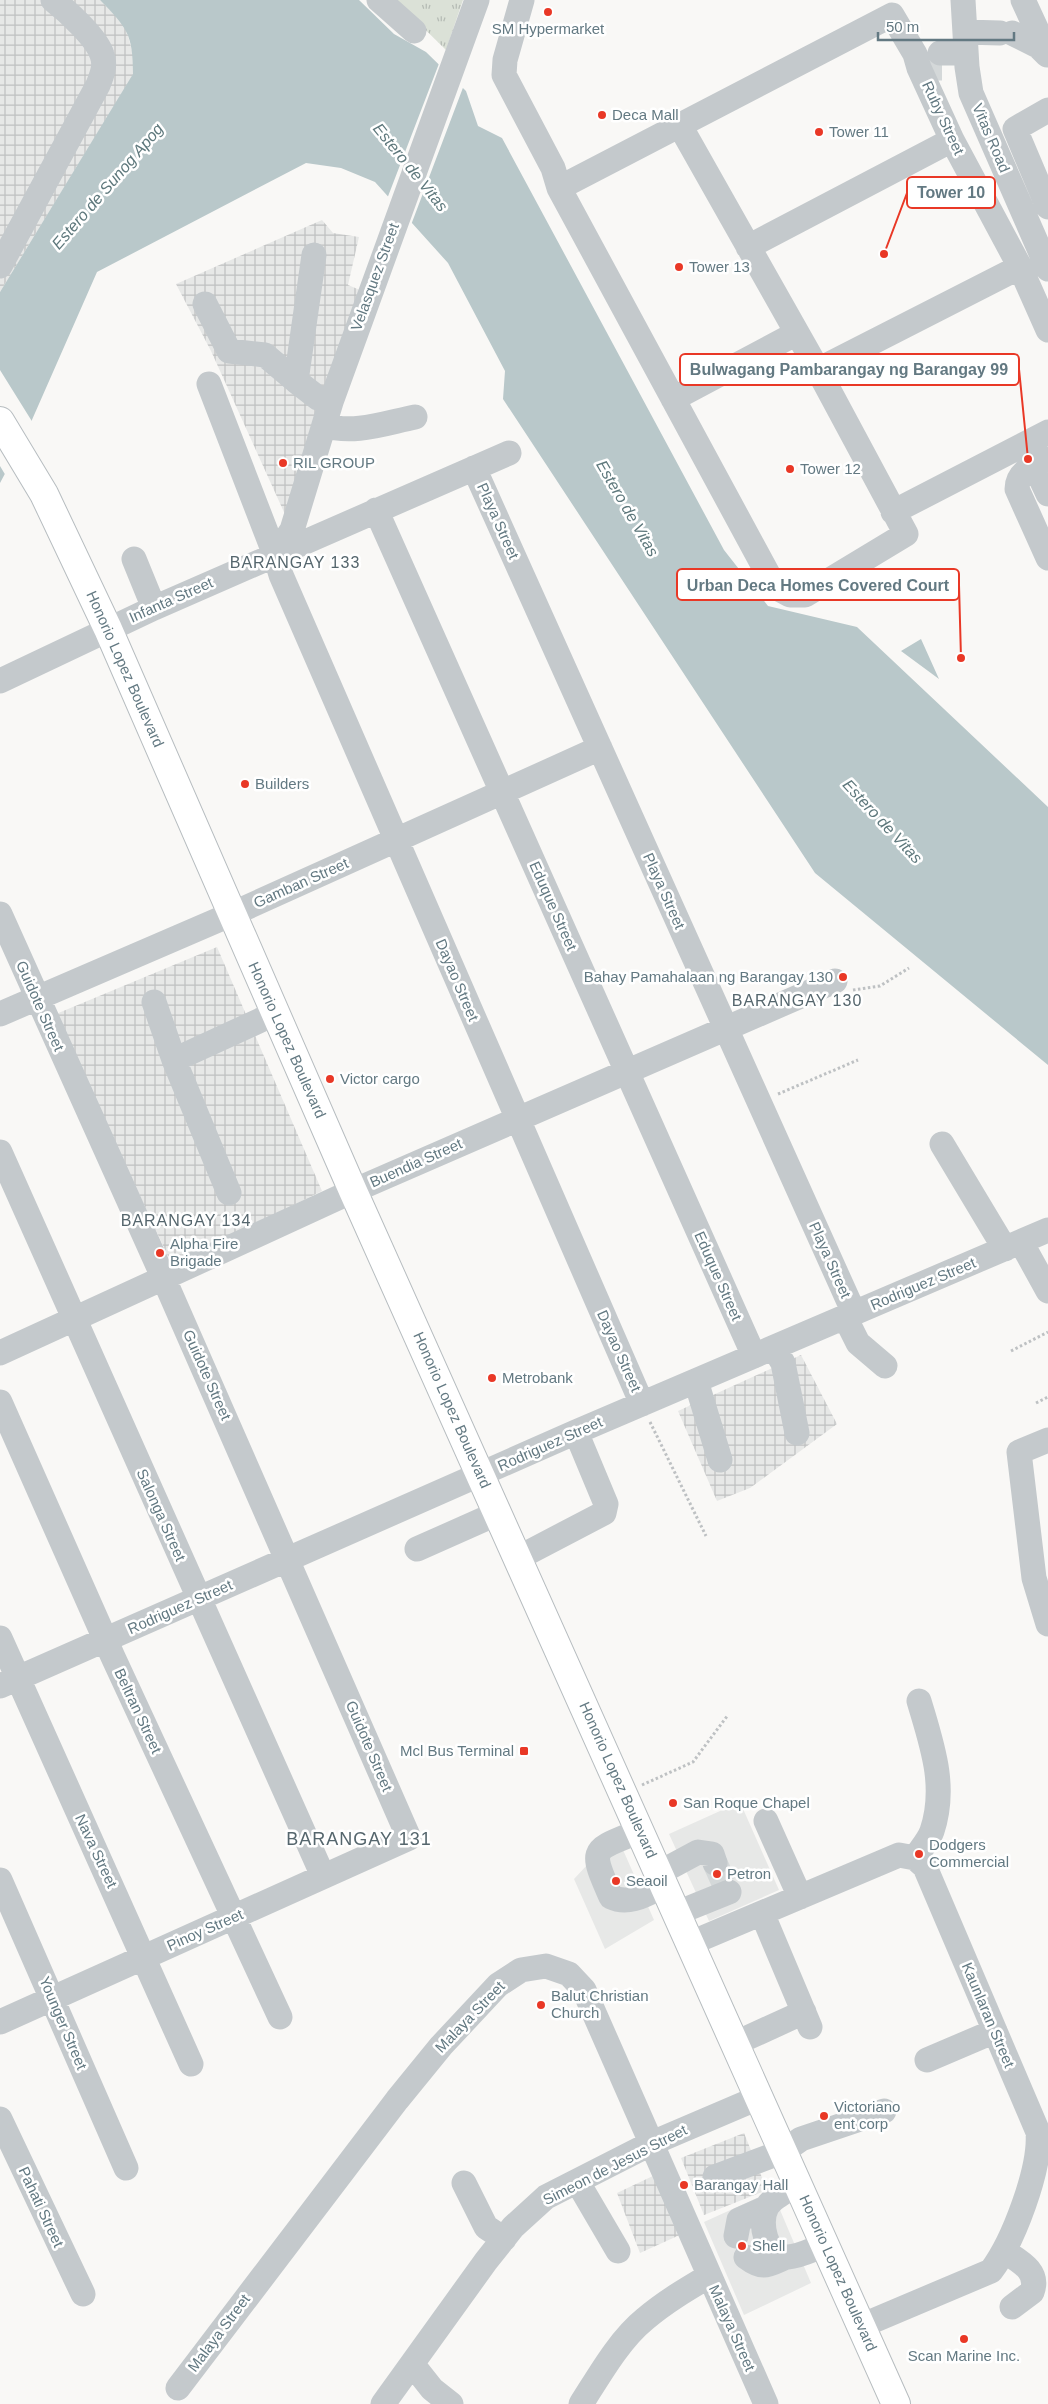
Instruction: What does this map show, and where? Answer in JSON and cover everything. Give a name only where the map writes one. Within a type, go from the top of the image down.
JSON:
[{"type":"main road","name":"Honorio Lopez Boulevard","points":[[0,421],[44,494],[108,629],[353,1191],[896,2404]]},
{"type":"street","points":[[0,266],[98,85],[104,70],[103,56],[96,43],[53,0]]},
{"type":"street","points":[[379,0],[414,31]]},
{"type":"street","name":"Velasquez Street","points":[[275,555],[292,530],[327,414],[392,230],[477,0]]},
{"type":"street","name":"Vitas Road","points":[[963,0],[971,93],[1048,269]]},
{"type":"street","points":[[1023,0],[1048,55]]},
{"type":"street","points":[[518,1],[505,60],[504,74],[553,168],[559,188],[775,587],[790,595],[805,595],[906,534],[797,332],[679,124],[559,188]]},
{"type":"street","name":"Ruby Street","points":[[679,124],[892,15],[929,61],[952,140],[1020,267],[1048,330]]},
{"type":"street","points":[[929,61],[966,49],[1010,39],[1038,46],[1048,55]]},
{"type":"street","points":[[1048,110],[1015,129],[1048,206]]},
{"type":"street","points":[[748,247],[952,140]]},
{"type":"street","points":[[296,381],[314,255]]},
{"type":"street","points":[[818,370],[1020,267]]},
{"type":"street","points":[[205,304],[229,351],[265,355],[318,398],[337,430],[352,430],[415,417]]},
{"type":"street","points":[[673,399],[797,332]]},
{"type":"street","name":"Dayao Street","points":[[209,384],[281,575],[642,1404]]},
{"type":"street","points":[[893,512],[1048,432]]},
{"type":"street","name":"Infanta Street","points":[[0,681],[154,608],[509,453]]},
{"type":"street","points":[[1048,494],[1041,463],[1022,474],[1017,481],[1017,489],[1048,558]]},
{"type":"street","name":"Playa Street","points":[[474,468],[726,1028],[850,1315],[858,1343],[885,1366]]},
{"type":"street","name":"Eduque Street","points":[[376,510],[626,1071],[764,1352],[783,1363],[797,1432]]},
{"type":"street","points":[[134,559],[154,608]]},
{"type":"street","name":"Gamban Street","points":[[0,1014],[232,914],[600,748]]},
{"type":"street","name":"Guidote Street","points":[[0,914],[288,1559],[409,1838]]},
{"type":"street","name":"Buendia Street","points":[[0,1353],[517,1118],[835,982]]},
{"type":"street","points":[[154,1002],[174,1060],[229,1193]]},
{"type":"street","points":[[174,1060],[276,1013]]},
{"type":"street","points":[[942,1144],[1048,1291]]},
{"type":"street","name":"Salonga Street","points":[[0,1152],[198,1599],[324,1876]]},
{"type":"street","name":"Rodriguez Street","points":[[9,1682],[576,1432],[1048,1230]]},
{"type":"street","points":[[696,1381],[720,1460]]},
{"type":"street","name":"Beltran Street","points":[[0,1402],[106,1640],[280,2017]]},
{"type":"street","points":[[518,1558],[604,1513],[606,1504],[576,1432]]},
{"type":"street","points":[[1048,1440],[1019,1452],[1034,1578],[1048,1624]]},
{"type":"street","points":[[417,1549],[498,1513]]},
{"type":"street","name":"Nava Street","points":[[0,1638],[9,1682],[144,1957],[191,2064]]},
{"type":"street","points":[[691,1943],[899,1855],[915,1858],[932,1833],[938,1790],[938,1765],[920,1701]]},
{"type":"street","points":[[766,1821],[800,1897]]},
{"type":"street","points":[[640,1831],[603,1846],[598,1854],[596,1863],[612,1898],[628,1901],[698,1852],[712,1854],[723,1879],[753,1917],[807,2020],[736,2043]]},
{"type":"street","name":"Pinoy Street","points":[[0,2022],[409,1838]]},
{"type":"street","name":"Kaunlaran Street","points":[[861,2326],[991,2271],[1004,2251],[1030,2184],[1040,2149],[1038,2132],[925,1867],[915,1858]]},
{"type":"street","points":[[677,1913],[723,1879]]},
{"type":"street","name":"Younger Street","points":[[0,1880],[126,2168]]},
{"type":"street","name":"Malaya Street","points":[[178,2388],[428,2061],[498,1985],[521,1970],[546,1966],[569,1974],[584,1990],[650,2144],[766,2404]]},
{"type":"street","points":[[926,2060],[995,2031]]},
{"type":"street","name":"Simeon de Jesus Street","points":[[383,2404],[413,2366],[504,2239],[546,2197],[650,2144],[760,2098]]},
{"type":"street","points":[[715,2177],[784,2151],[801,2139],[884,2111]]},
{"type":"street","name":"Pahati Street","points":[[0,2119],[83,2294]]},
{"type":"street","points":[[577,2181],[618,2251]]},
{"type":"street","points":[[464,2183],[486,2227],[504,2239]]},
{"type":"street","points":[[798,2184],[771,2202],[766,2208],[739,2220],[741,2246],[756,2265],[762,2266],[825,2245]]},
{"type":"street","points":[[766,2208],[762,2227],[774,2252],[786,2257]]},
{"type":"street","points":[[1004,2251],[1030,2269],[1034,2278],[1032,2292],[1012,2307]]},
{"type":"street","points":[[581,2404],[606,2364],[644,2320],[676,2295],[709,2276]]},
{"type":"street","points":[[413,2366],[432,2389],[451,2404]]},
{"type":"path","points":[[835,982],[843,991],[880,986],[909,968]]},
{"type":"path","points":[[774,1096],[858,1060]]},
{"type":"path","points":[[1011,1351],[1048,1332]]},
{"type":"path","points":[[1036,1403],[1048,1397]]},
{"type":"path","points":[[642,1404],[706,1536]]},
{"type":"path","points":[[641,1785],[693,1762],[728,1715]]},
{"type":"shaded area","points":[[0,0],[100,0],[125,25],[133,54],[133,75],[0,292]]},
{"type":"shaded area","points":[[322,220],[333,233],[359,237],[348,285],[360,290],[288,521],[211,351],[176,284]]},
{"type":"shaded area","points":[[217,947],[322,1191],[172,1265],[56,1014]]},
{"type":"shaded area","points":[[801,1355],[837,1424],[750,1488],[717,1501],[678,1411]]},
{"type":"shaded area","points":[[740,1802],[779,1890],[709,1921],[669,1834]]},
{"type":"shaded area","points":[[616,1834],[654,1920],[605,1949],[574,1879]]},
{"type":"shaded area","points":[[744,2133],[767,2190],[704,2215],[681,2158]]},
{"type":"shaded area","points":[[655,2175],[682,2234],[640,2253],[617,2193]]},
{"type":"shaded area","points":[[772,2191],[811,2283],[744,2315],[704,2222]]},
{"type":"green space","points":[[395,0],[463,0],[446,50]]},
{"type":"water","points":[[100,0],[359,0],[394,34],[426,52],[466,91],[478,126],[502,138],[724,550],[768,606],[857,627],[1048,807],[1048,1065],[815,873],[503,399],[505,371],[448,263],[375,182],[341,168],[306,163],[97,272],[24,438],[0,483],[0,292],[133,74],[132,50],[127,32]]},
{"type":"water","points":[[921,639],[939,679],[901,651]]},
{"type":"pier","points":[[440,61],[464,85],[411,225],[387,199]]},
{"type":"pier","points":[[0,370],[33,423],[6,476],[0,466]]},
{"type":"tunnel","points":[[930,68],[942,68]]},
{"type":"tunnel","points":[[715,1863],[724,1883]]},
{"type":"place","name":"SM Hypermarket","points":[[548,12]]},
{"type":"place","name":"Deca Mall","points":[[602,115]]},
{"type":"place","name":"Tower 11","points":[[819,132]]},
{"type":"place","name":"Tower 10","points":[[884,254]]},
{"type":"place","name":"Tower 13","points":[[679,267]]},
{"type":"place","name":"Bulwagang Pambarangay ng Barangay 99","points":[[1028,459]]},
{"type":"place","name":"RIL GROUP","points":[[283,463]]},
{"type":"place","name":"Tower 12","points":[[790,469]]},
{"type":"place","name":"Urban Deca Homes Covered Court","points":[[961,658]]},
{"type":"place","name":"Builders","points":[[245,784]]},
{"type":"place","name":"Bahay Pamahalaan ng Barangay 130","points":[[843,977]]},
{"type":"place","name":"Victor cargo","points":[[330,1079]]},
{"type":"place","name":"Alpha Fire Brigade","points":[[160,1253]]},
{"type":"place","name":"Metrobank","points":[[492,1378]]},
{"type":"place","name":"Mcl Bus Terminal","points":[[524,1751]]},
{"type":"place","name":"San Roque Chapel","points":[[673,1803]]},
{"type":"place","name":"Dodgers Commercial","points":[[919,1854]]},
{"type":"place","name":"Petron","points":[[717,1874]]},
{"type":"place","name":"Seaoil","points":[[616,1881]]},
{"type":"place","name":"Balut Christian Church","points":[[541,2005]]},
{"type":"place","name":"Victoriano ent corp","points":[[824,2116]]},
{"type":"place","name":"Barangay Hall","points":[[684,2185]]},
{"type":"place","name":"Shell","points":[[742,2246]]},
{"type":"place","name":"Scan Marine Inc.","points":[[964,2339]]},
{"type":"district","name":"BARANGAY 133","points":[[295,562]]},
{"type":"district","name":"BARANGAY 130","points":[[797,1000]]},
{"type":"district","name":"BARANGAY 134","points":[[186,1220]]},
{"type":"district","name":"BARANGAY 131","points":[[359,1839]]},
{"type":"water label","name":"Estero de Vitas","points":[[411,167]]},
{"type":"water label","name":"Estero de Sunog Apog","points":[[107,186]]},
{"type":"water label","name":"Estero de Vitas","points":[[628,508]]},
{"type":"water label","name":"Estero de Vitas","points":[[883,821]]}]
